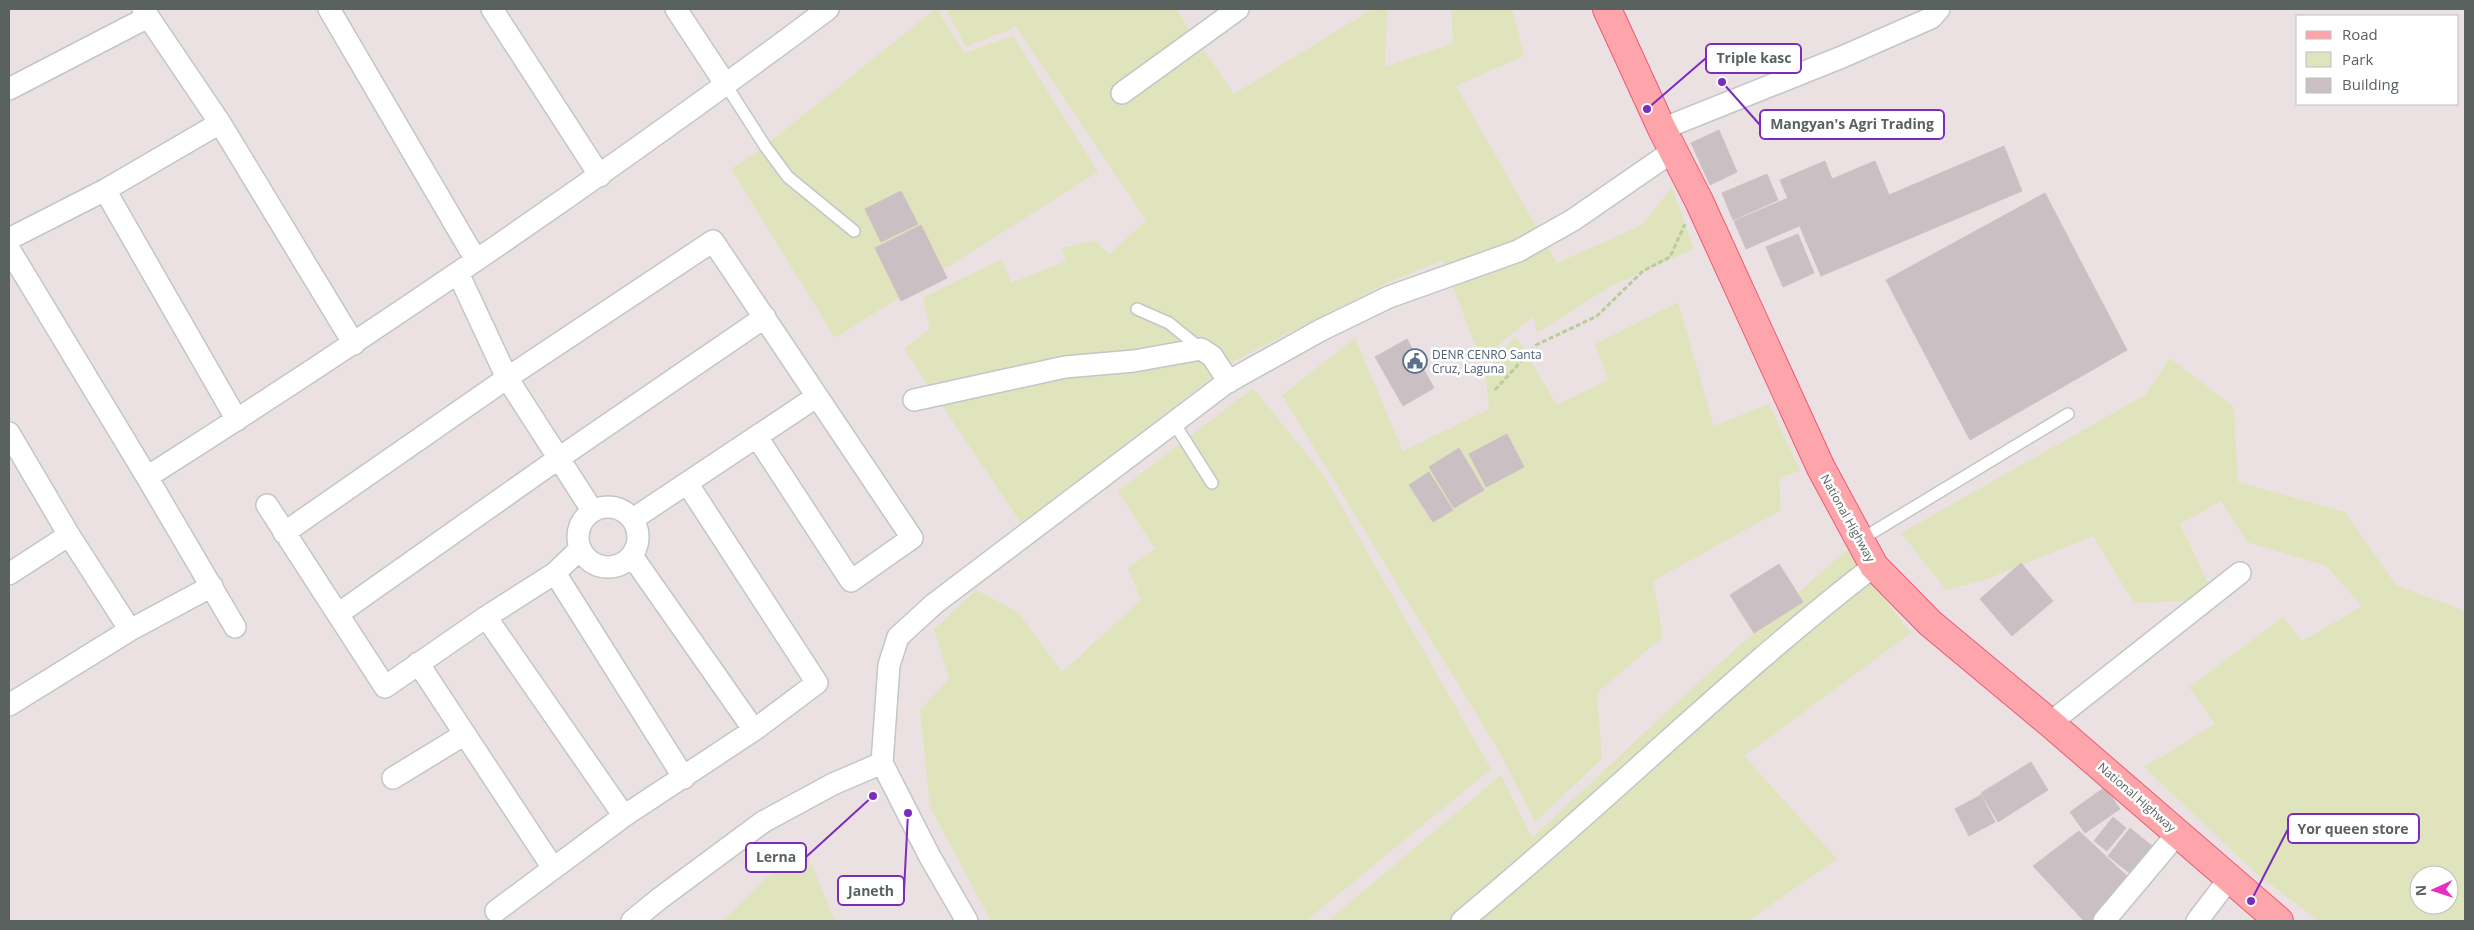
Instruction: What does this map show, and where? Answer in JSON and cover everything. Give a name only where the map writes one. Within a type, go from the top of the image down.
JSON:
[{"type":"main road","name":"National Highway","points":[[1607,9],[1667,140],[1699,200],[1821,468],[1874,566],[1930,623],[2050,723],[2279,921]]},
{"type":"street","points":[[329,9],[476,260]]},
{"type":"street","points":[[492,9],[600,176]]},
{"type":"street","points":[[676,9],[726,85]]},
{"type":"street","points":[[148,477],[354,344],[600,176],[828,9]]},
{"type":"street","points":[[1122,93],[1238,9]]},
{"type":"street","points":[[967,921],[930,857],[882,763],[889,665],[898,637],[934,604],[1229,382],[1322,330],[1389,297],[1518,251],[1573,220],[1667,140],[1850,53],[1931,18],[1939,9]]},
{"type":"street","points":[[9,89],[145,13],[220,123],[354,344]]},
{"type":"street","points":[[9,239],[105,190],[220,123]]},
{"type":"street","points":[[105,190],[237,420]]},
{"type":"street","points":[[284,533],[507,378],[713,241],[912,538],[850,581],[757,437]]},
{"type":"street","points":[[9,249],[148,477],[235,627]]},
{"type":"street","points":[[458,273],[507,378],[592,510]]},
{"type":"street","points":[[338,614],[559,458],[765,317]]},
{"type":"street","points":[[914,400],[1065,367],[1134,361],[1201,349],[1212,356],[1229,382]]},
{"type":"street","points":[[633,519],[736,448],[757,437],[816,397]]},
{"type":"street","points":[[10,439],[130,630]]},
{"type":"street","points":[[496,911],[624,816],[754,730],[817,683],[687,483]]},
{"type":"street","points":[[267,505],[385,687],[486,616],[555,573],[580,549]]},
{"type":"street","points":[[605,506],[614,507],[622,510],[633,519],[638,539],[632,556],[618,565],[602,567],[587,559],[580,549],[577,536],[583,519],[592,510],[605,506]]},
{"type":"street","points":[[9,574],[69,535]]},
{"type":"street","points":[[632,556],[754,730]]},
{"type":"street","points":[[1462,921],[1518,876],[1803,621],[1874,566]]},
{"type":"street","points":[[555,573],[684,778]]},
{"type":"street","points":[[2050,723],[2240,573]]},
{"type":"street","points":[[9,705],[130,630],[212,586]]},
{"type":"street","points":[[486,616],[624,816]]},
{"type":"street","points":[[418,663],[553,868]]},
{"type":"street","points":[[393,778],[465,734]]},
{"type":"street","points":[[632,921],[763,822],[834,784],[882,763]]},
{"type":"street","points":[[2104,921],[2178,833]]},
{"type":"street","points":[[2197,921],[2229,879]]},
{"type":"lane","points":[[726,85],[765,146],[788,176],[854,231]]},
{"type":"lane","points":[[1137,309],[1169,323],[1201,349]]},
{"type":"lane","points":[[1860,540],[2068,414]]},
{"type":"lane","points":[[1174,422],[1212,483]]},
{"type":"path","points":[[1495,390],[1536,345],[1597,316],[1642,271],[1670,257],[1681,230],[1699,200]]},
{"type":"green space","points":[[937,9],[964,53],[1013,36],[1098,172],[835,338],[731,169],[765,146]]},
{"type":"green space","points":[[946,9],[1176,9],[1234,94],[1372,9],[1387,9],[1385,67],[1453,43],[1451,9],[1512,9],[1524,56],[1456,86],[1557,263],[1642,225],[1672,187],[1694,249],[1611,286],[1537,333],[1534,316],[1481,359],[1442,260],[1389,282],[1234,361],[1021,523],[904,349],[930,328],[923,298],[1002,259],[1011,283],[1066,261],[1062,248],[1095,240],[1109,255],[1146,220],[1016,27],[966,47]]},
{"type":"green space","points":[[1678,302],[1714,426],[1769,404],[1800,471],[1779,478],[1781,510],[1653,581],[1663,637],[1597,693],[1602,759],[1535,822],[1500,753],[1282,395],[1355,338],[1403,451],[1489,409],[1485,371],[1516,336],[1557,405],[1608,380],[1595,344]]},
{"type":"green space","points":[[2170,358],[2234,407],[2238,482],[2345,512],[2396,585],[2465,611],[2465,921],[2319,921],[2257,874],[2144,767],[2215,724],[2189,687],[2283,617],[2302,641],[2362,606],[2326,566],[2247,542],[2221,501],[2180,524],[2208,583],[2188,601],[2134,603],[2093,536],[1985,580],[1946,590],[1901,533],[2145,395]]},
{"type":"green space","points":[[1253,388],[1323,474],[1491,769],[1306,921],[991,921],[930,807],[920,710],[949,679],[934,629],[976,590],[1018,612],[1062,672],[1141,600],[1128,568],[1155,549],[1118,491]]},
{"type":"green space","points":[[1846,550],[1911,633],[1744,756],[1837,859],[1748,921],[1328,921],[1501,775],[1532,838],[1693,687]]},
{"type":"green space","points":[[808,856],[835,921],[723,921],[766,877]]},
{"type":"building","points":[[1719,130],[1737,172],[1710,185],[1691,143]]},
{"type":"building","points":[[2004,146],[2022,191],[1821,276],[1780,180],[1825,161],[1832,179],[1875,161],[1889,195]]},
{"type":"building","points":[[1767,174],[1778,200],[1733,220],[1722,193]]},
{"type":"building","points":[[901,191],[918,224],[881,242],[865,209]]},
{"type":"building","points":[[2045,193],[2127,350],[1970,440],[1886,280]]},
{"type":"building","points":[[1788,198],[1799,226],[1746,249],[1734,221]]},
{"type":"building","points":[[921,225],[947,278],[901,301],[875,248]]},
{"type":"building","points":[[1798,234],[1814,273],[1783,287],[1766,247]]},
{"type":"building","points":[[1407,339],[1434,388],[1403,406],[1375,357]]},
{"type":"building","points":[[1507,434],[1524,467],[1486,487],[1469,454]]},
{"type":"building","points":[[1459,448],[1484,490],[1454,508],[1429,467]]},
{"type":"building","points":[[1429,472],[1453,510],[1433,522],[1409,485]]},
{"type":"building","points":[[2021,563],[2053,601],[2012,636],[1980,599]]},
{"type":"building","points":[[1779,564],[1803,602],[1754,633],[1730,595]]},
{"type":"building","points":[[2031,762],[2048,790],[1998,822],[1981,793]]},
{"type":"building","points":[[2105,787],[2120,809],[2085,833],[2070,812]]},
{"type":"building","points":[[1981,795],[1995,822],[1969,836],[1955,809]]},
{"type":"building","points":[[2113,817],[2126,828],[2107,851],[2094,841]]},
{"type":"building","points":[[2130,828],[2157,850],[2136,878],[2108,856]]},
{"type":"building","points":[[2079,831],[2131,880],[2092,921],[2084,921],[2033,866]]},
{"type":"place","name":"Mangyan's Agri Trading","points":[[1722,82]]},
{"type":"place","name":"Triple kasc","points":[[1647,109]]},
{"type":"place","name":"DENR CENRO Santa Cruz, Laguna","points":[[1415,361]]},
{"type":"place","name":"Lerna","points":[[873,796]]},
{"type":"place","name":"Janeth","points":[[908,813]]},
{"type":"place","name":"Yor queen store","points":[[2251,901]]}]
